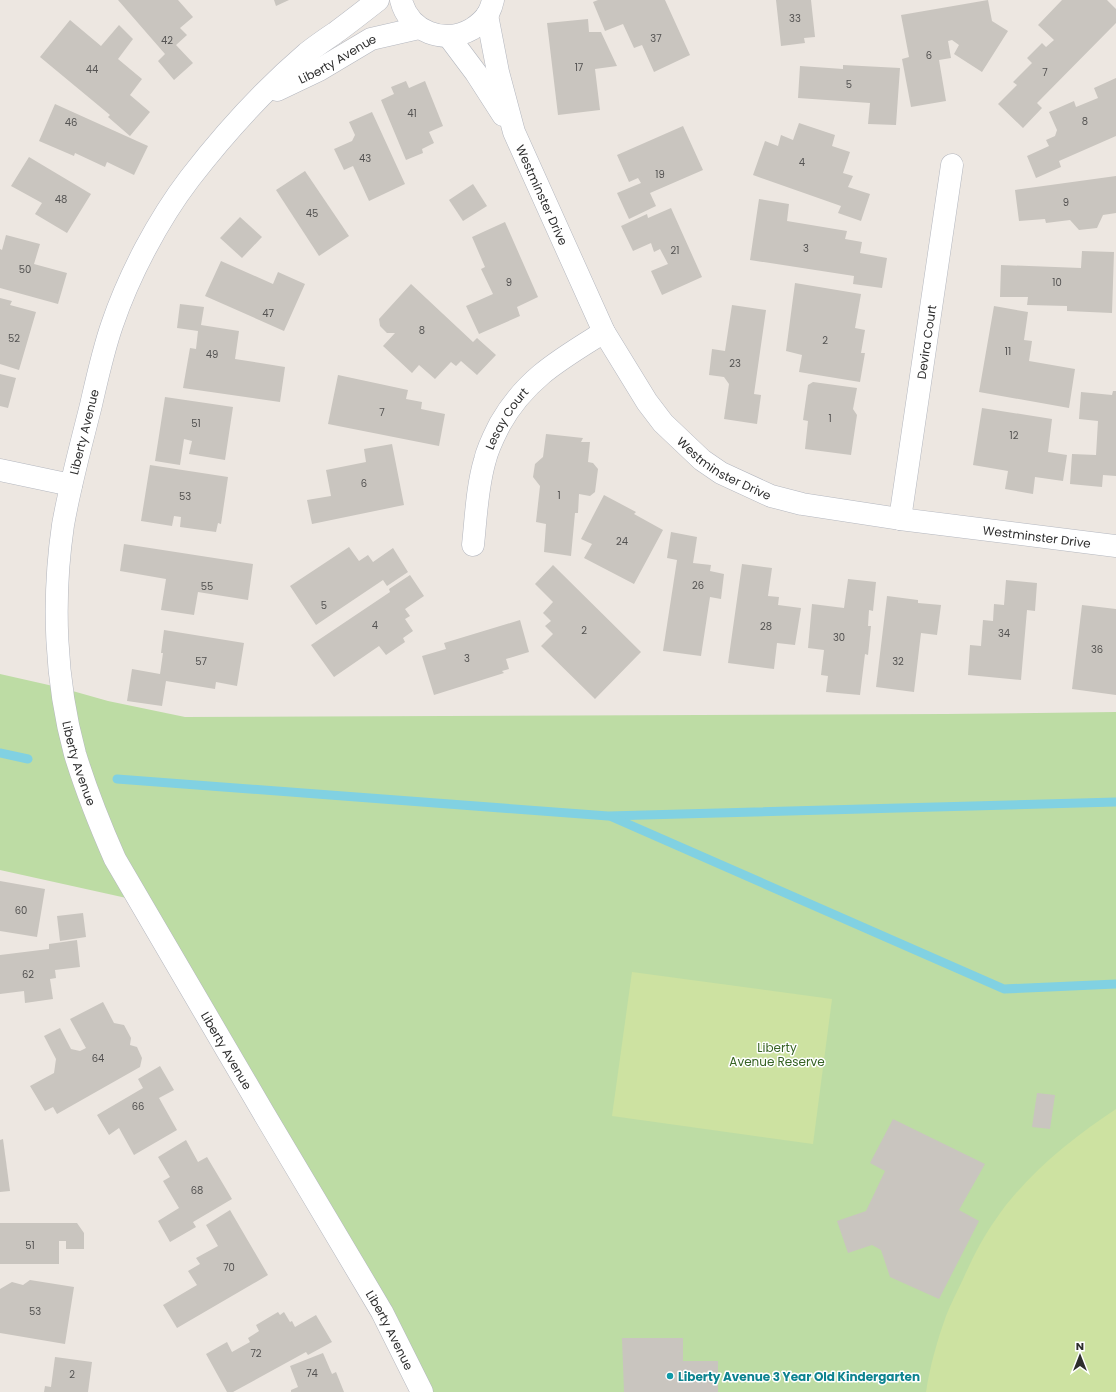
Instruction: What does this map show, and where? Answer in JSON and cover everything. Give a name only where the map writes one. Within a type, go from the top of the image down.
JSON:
[{"type":"street","name":"Liberty Avenue","points":[[378,0],[356,18],[308,52],[258,99],[189,179],[162,220],[135,269],[112,325],[71,485],[59,563],[58,640],[62,688],[75,754],[98,821],[115,859],[382,1312],[422,1392]]},
{"type":"street","points":[[401,0],[409,17],[419,28],[438,35],[449,36],[465,33],[478,25],[490,7]]},
{"type":"street","name":"Westminster Drive","points":[[490,7],[498,72],[514,132]]},
{"type":"street","name":"Liberty Avenue","points":[[258,99],[319,70],[371,39],[419,28]]},
{"type":"street","name":"Westminster Drive","points":[[449,36],[476,73],[514,132],[604,332],[647,402],[663,423],[702,460],[721,473],[771,496],[802,504],[900,519],[1116,546]]},
{"type":"street","name":"Devira Court","points":[[900,519],[952,165]]},
{"type":"street","name":"Lesay Court","points":[[473,545],[484,462],[490,443],[510,407],[524,390],[541,374],[558,361],[604,332]]},
{"type":"street","points":[[0,470],[71,485]]},
{"type":"green space","name":"Liberty Avenue Reserve","points":[[0,674],[62,688],[108,701],[185,717],[1116,712],[1116,1392],[422,1392],[140,901],[0,870]]},
{"type":"green space","points":[[632,972],[832,999],[813,1144],[612,1116]]},
{"type":"green space","points":[[1116,1109],[1116,1392],[926,1392],[934,1354],[946,1316],[975,1255],[991,1226],[1008,1203],[1035,1173],[1066,1145]]},
{"type":"building","points":[[118,0],[178,0],[193,17],[180,28],[187,35],[176,45],[193,63],[174,80],[158,61],[165,54]]},
{"type":"building","points":[[274,0],[289,0],[276,6]]},
{"type":"building","points":[[598,0],[665,0],[690,55],[654,72],[642,45],[634,48],[623,24],[605,31],[593,2]]},
{"type":"building","points":[[776,0],[811,0],[815,37],[804,38],[805,43],[781,46]]},
{"type":"building","points":[[988,0],[992,21],[1008,31],[982,72],[954,54],[959,45],[952,40],[948,41],[951,58],[939,60],[946,101],[911,107],[902,59],[909,57],[901,15]]},
{"type":"building","points":[[1062,0],[1107,0],[1116,9],[1116,23],[1037,103],[1042,108],[1023,128],[998,104],[1017,85],[1013,82],[1032,63],[1027,58],[1042,43],[1046,47],[1054,40],[1038,25]]},
{"type":"building","points":[[588,19],[589,32],[601,32],[617,66],[595,69],[600,110],[558,115],[547,23]]},
{"type":"building","points":[[70,20],[101,46],[119,25],[133,39],[118,59],[142,79],[130,95],[150,112],[130,136],[108,117],[110,115],[40,57]]},
{"type":"building","points":[[843,65],[900,68],[896,125],[868,124],[870,103],[798,98],[800,66],[843,69]]},
{"type":"building","points":[[1116,78],[1116,136],[1059,161],[1061,167],[1036,178],[1027,156],[1049,146],[1046,140],[1055,136],[1057,130],[1049,112],[1074,101],[1076,107],[1098,98],[1094,88]]},
{"type":"building","points":[[406,81],[409,88],[425,81],[443,126],[429,132],[434,143],[422,149],[423,153],[406,160],[381,100],[394,94],[391,87]]},
{"type":"building","points":[[55,104],[148,146],[134,175],[107,162],[105,167],[75,153],[74,156],[39,141]]},
{"type":"building","points":[[372,112],[405,184],[369,201],[353,166],[344,170],[334,149],[352,141],[355,135],[349,122]]},
{"type":"building","points":[[799,123],[835,135],[832,146],[850,152],[843,173],[853,176],[848,187],[870,194],[861,221],[838,213],[841,206],[753,175],[765,141],[778,146],[781,135],[793,140]]},
{"type":"building","points":[[683,126],[703,170],[650,193],[656,206],[629,219],[617,193],[641,183],[638,178],[629,182],[617,155]]},
{"type":"building","points":[[29,157],[91,194],[67,233],[35,214],[42,203],[11,186]]},
{"type":"building","points":[[305,171],[349,236],[319,256],[276,190]]},
{"type":"building","points":[[1116,176],[1116,213],[1103,215],[1097,228],[1079,230],[1070,220],[1046,223],[1045,219],[1019,221],[1015,190]]},
{"type":"building","points":[[473,184],[487,206],[463,221],[449,200]]},
{"type":"building","points":[[759,199],[789,204],[787,221],[847,231],[845,239],[862,242],[860,253],[887,258],[882,288],[853,284],[854,276],[750,260]]},
{"type":"building","points":[[671,208],[702,277],[662,295],[651,271],[668,264],[660,249],[654,252],[651,243],[633,251],[621,226],[647,214],[648,218]]},
{"type":"building","points":[[240,217],[262,237],[242,258],[220,238]]},
{"type":"building","points":[[505,222],[538,297],[517,307],[520,316],[479,334],[466,306],[493,294],[481,269],[485,267],[472,237]]},
{"type":"building","points":[[6,235],[40,244],[34,264],[67,273],[58,304],[0,288],[0,249],[2,250]]},
{"type":"building","points":[[1082,251],[1114,252],[1112,313],[1067,311],[1067,306],[1027,305],[1028,297],[1000,297],[1001,265],[1081,268]]},
{"type":"building","points":[[221,261],[273,284],[278,272],[305,284],[284,331],[205,296]]},
{"type":"building","points":[[795,283],[861,294],[855,328],[865,330],[861,353],[865,353],[860,382],[799,372],[802,355],[786,351]]},
{"type":"building","points":[[411,284],[473,342],[477,338],[496,355],[477,375],[461,361],[456,366],[451,362],[435,379],[419,365],[412,373],[383,346],[395,333],[387,333],[380,326],[379,319]]},
{"type":"building","points":[[0,298],[12,301],[10,305],[36,312],[19,370],[0,364]]},
{"type":"building","points":[[180,304],[204,307],[201,325],[239,331],[235,359],[285,367],[280,402],[183,388],[190,348],[196,349],[198,331],[177,328]]},
{"type":"building","points":[[732,305],[766,310],[754,394],[761,395],[757,424],[724,419],[729,384],[724,377],[709,375],[712,349],[725,351]]},
{"type":"building","points":[[994,306],[1028,312],[1024,340],[1032,341],[1029,361],[1075,369],[1069,408],[979,392]]},
{"type":"building","points":[[0,374],[16,378],[8,408],[0,406]]},
{"type":"building","points":[[338,375],[408,390],[406,399],[422,402],[421,409],[445,414],[439,446],[328,424]]},
{"type":"building","points":[[813,382],[857,388],[853,409],[857,415],[851,455],[805,449],[808,421],[803,420],[808,385]]},
{"type":"building","points":[[1113,391],[1116,391],[1116,476],[1103,475],[1102,487],[1070,484],[1072,454],[1096,455],[1098,421],[1079,419],[1081,392],[1112,395]]},
{"type":"building","points":[[165,397],[233,407],[225,460],[189,454],[192,441],[184,439],[180,465],[155,461]]},
{"type":"building","points":[[982,408],[1052,419],[1048,452],[1067,455],[1063,481],[1035,477],[1033,494],[1005,489],[1008,471],[973,465]]},
{"type":"building","points":[[546,434],[583,438],[581,442],[590,442],[588,462],[593,463],[598,469],[595,492],[590,496],[579,494],[578,513],[575,513],[571,556],[544,552],[546,524],[536,522],[540,486],[533,477],[535,464],[543,457]]},
{"type":"building","points":[[392,444],[404,505],[312,524],[307,500],[331,496],[326,470],[366,462],[364,449]]},
{"type":"building","points":[[150,465],[228,477],[221,524],[218,523],[216,532],[180,527],[181,517],[174,516],[172,526],[141,521]]},
{"type":"building","points":[[604,495],[636,512],[634,514],[663,530],[634,584],[584,558],[592,544],[581,539]]},
{"type":"building","points":[[671,532],[697,537],[693,563],[711,565],[710,571],[724,574],[721,599],[710,597],[701,656],[663,651],[677,560],[667,558]]},
{"type":"building","points":[[124,544],[253,564],[248,600],[198,592],[194,615],[161,610],[166,579],[120,571]]},
{"type":"building","points":[[349,547],[359,561],[368,555],[373,562],[393,548],[408,572],[387,586],[383,580],[316,625],[290,586]]},
{"type":"building","points":[[742,564],[772,568],[768,596],[779,597],[778,605],[801,608],[795,645],[777,643],[774,669],[728,663]]},
{"type":"building","points":[[553,565],[641,652],[595,699],[541,646],[553,634],[545,626],[551,621],[543,613],[553,602],[535,584]]},
{"type":"building","points":[[410,575],[424,596],[405,609],[410,616],[405,619],[413,631],[403,638],[405,642],[386,655],[379,646],[334,677],[311,645],[390,592],[389,589]]},
{"type":"building","points":[[848,579],[876,582],[873,611],[869,610],[868,626],[871,626],[868,655],[865,654],[860,695],[826,692],[828,676],[821,675],[824,650],[808,648],[812,604],[844,608]]},
{"type":"building","points":[[1006,580],[1037,583],[1035,611],[1027,610],[1021,680],[968,675],[970,645],[981,646],[983,620],[993,621],[994,604],[1004,605]]},
{"type":"building","points":[[887,596],[918,600],[918,603],[941,605],[937,635],[921,633],[914,692],[876,687]]},
{"type":"building","points":[[1082,605],[1116,609],[1116,695],[1072,689]]},
{"type":"building","points":[[520,620],[529,652],[506,659],[509,669],[502,671],[504,673],[434,695],[422,656],[446,649],[444,643]]},
{"type":"building","points":[[164,630],[244,643],[237,686],[216,682],[215,689],[166,681],[162,706],[127,701],[132,669],[160,674]]},
{"type":"building","points":[[0,881],[45,889],[37,937],[0,931]]},
{"type":"building","points":[[83,913],[86,937],[60,941],[57,916]]},
{"type":"building","points":[[77,940],[80,967],[55,970],[56,978],[50,979],[53,999],[25,1003],[24,991],[0,994],[0,955],[49,949],[49,944]]},
{"type":"building","points":[[103,1002],[114,1023],[124,1025],[131,1038],[130,1045],[137,1047],[142,1058],[140,1067],[57,1114],[53,1107],[45,1111],[30,1086],[54,1073],[56,1059],[44,1036],[60,1028],[71,1049],[80,1051],[86,1048],[70,1019]]},
{"type":"building","points":[[160,1066],[174,1090],[159,1098],[177,1130],[134,1155],[119,1128],[109,1135],[97,1115],[143,1088],[138,1079]]},
{"type":"building","points":[[1037,1093],[1055,1095],[1050,1129],[1032,1127]]},
{"type":"building","points":[[893,1119],[985,1164],[959,1210],[979,1221],[939,1299],[890,1277],[881,1250],[872,1245],[848,1253],[837,1221],[866,1211],[885,1171],[870,1163]]},
{"type":"building","points":[[3,1139],[10,1191],[0,1192],[0,1140]]},
{"type":"building","points":[[186,1140],[198,1162],[207,1157],[232,1199],[193,1222],[196,1227],[170,1242],[158,1221],[179,1208],[163,1181],[170,1177],[158,1157]]},
{"type":"building","points":[[230,1210],[268,1275],[177,1328],[163,1305],[197,1285],[188,1271],[200,1264],[196,1258],[218,1246],[206,1225]]},
{"type":"building","points":[[0,1223],[77,1223],[84,1233],[84,1249],[66,1249],[66,1241],[59,1241],[59,1264],[0,1264]]},
{"type":"building","points":[[30,1280],[74,1287],[65,1344],[0,1333],[0,1289],[12,1282],[23,1285]]},
{"type":"building","points":[[278,1312],[280,1315],[284,1312],[295,1327],[316,1315],[332,1342],[308,1355],[306,1352],[233,1392],[227,1392],[206,1354],[227,1342],[232,1352],[250,1342],[248,1338],[259,1331],[256,1325]]},
{"type":"building","name":"Liberty Avenue 3 Year Old Kindergarten","points":[[622,1338],[683,1338],[683,1361],[718,1361],[718,1392],[624,1392]]},
{"type":"building","points":[[323,1353],[332,1374],[336,1372],[344,1392],[291,1392],[291,1390],[298,1387],[290,1366]]},
{"type":"building","points":[[55,1357],[92,1362],[88,1392],[44,1392],[45,1386],[51,1387]]},
{"type":"waterway","points":[[0,753],[28,759]]},
{"type":"waterway","points":[[117,779],[608,816],[1116,802]]},
{"type":"waterway","points":[[612,817],[1004,989],[1116,984]]},
{"type":"place","name":"Liberty Avenue 3 Year Old Kindergarten","points":[[670,1376]]}]
